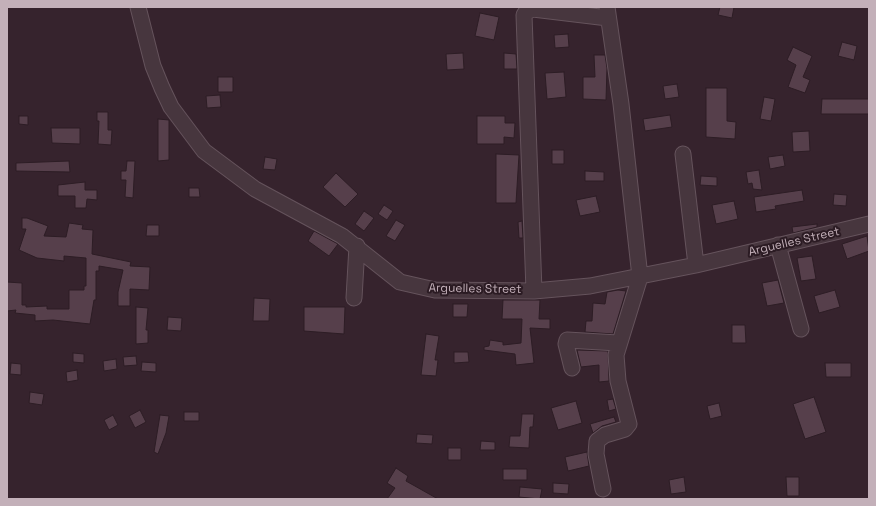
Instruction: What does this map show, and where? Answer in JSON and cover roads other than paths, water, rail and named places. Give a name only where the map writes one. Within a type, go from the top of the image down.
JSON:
[{"type":"street","name":"Arguelles Street","points":[[138,7],[153,66],[162,88],[171,107],[204,151],[255,189],[318,222],[356,246],[400,282],[418,288],[435,290],[534,291],[590,286],[696,265],[869,224]]},
{"type":"street","points":[[534,291],[524,16],[526,12],[533,9],[608,12],[621,104],[640,277],[618,343],[616,368],[629,424],[625,429],[605,435],[597,442],[596,454],[603,489]]},
{"type":"street","points":[[683,154],[696,265]]},
{"type":"street","points":[[778,245],[801,329]]},
{"type":"street","points":[[354,298],[356,246]]},
{"type":"street","points":[[572,368],[566,344],[567,340],[618,343]]}]
